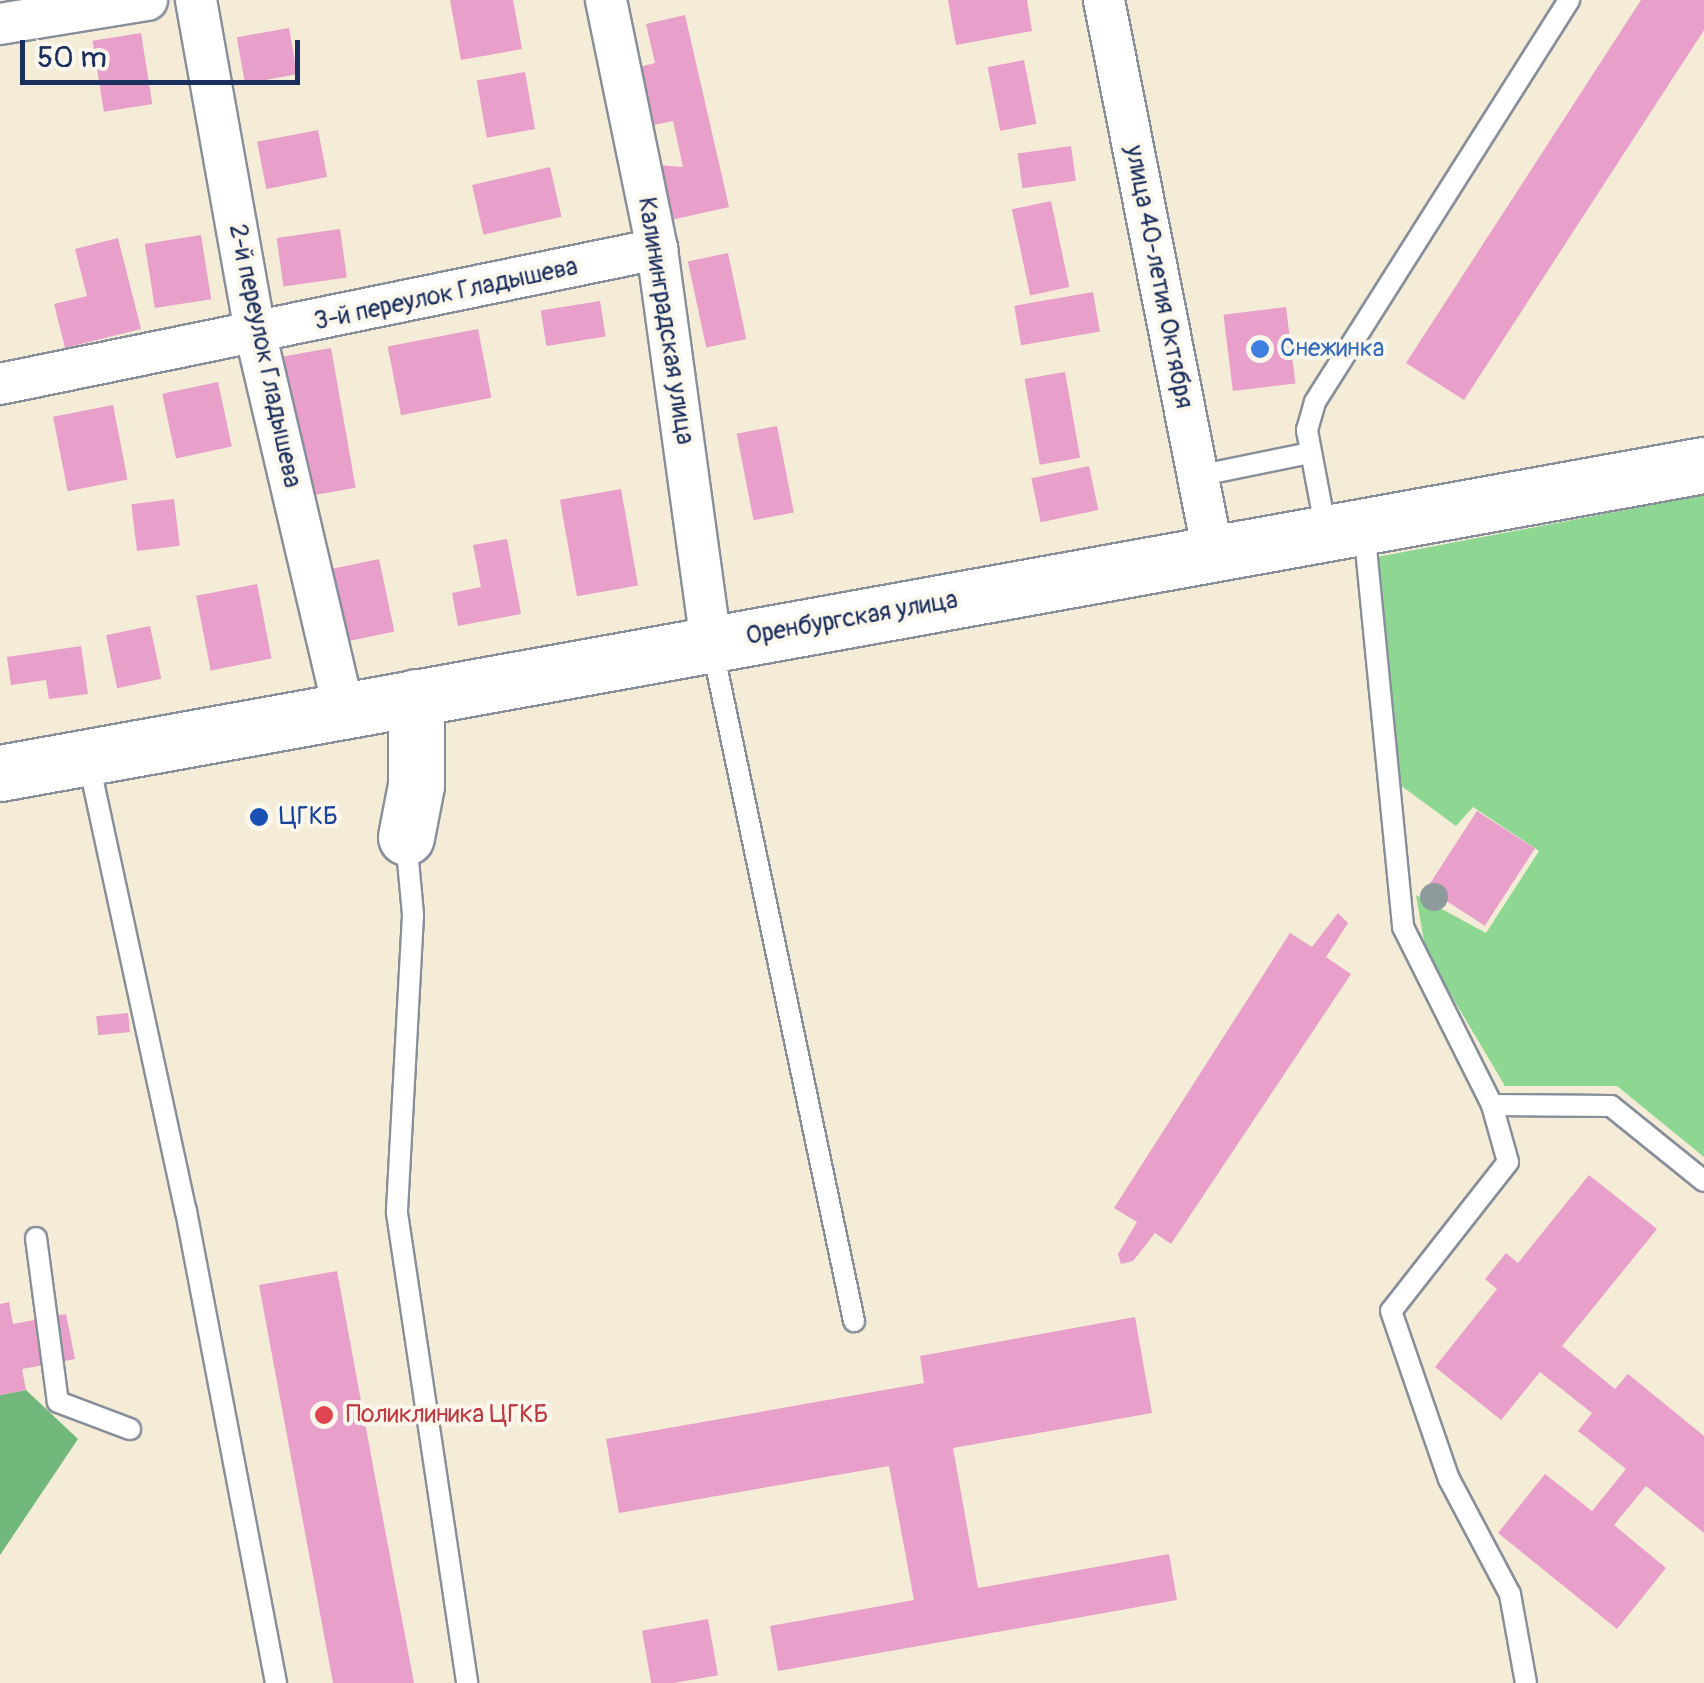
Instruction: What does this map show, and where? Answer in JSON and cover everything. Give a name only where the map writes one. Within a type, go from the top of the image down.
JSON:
[{"type":"street","points":[[0,24],[147,0]]},
{"type":"street","name":"2-й переулок Гладышева","points":[[196,0],[256,336],[344,710]]},
{"type":"street","name":"Калининградская улица","points":[[606,0],[657,250],[711,644]]},
{"type":"street","name":"улица 40-летия Октября","points":[[1104,0],[1213,554]]},
{"type":"street","name":"3-й переулок Гладышева","points":[[0,384],[256,336],[657,250]]},
{"type":"street","name":"Оренбургская улица","points":[[0,773],[1704,464]]},
{"type":"street","points":[[406,837],[416,785],[416,697]]},
{"type":"lane","points":[[1526,1683],[1510,1594],[1449,1479],[1391,1311],[1508,1162],[1492,1106],[1403,928],[1345,530],[1310,453],[1316,402],[1569,0]]},
{"type":"lane","points":[[1197,476],[1310,453]]},
{"type":"lane","points":[[711,644],[854,1320]]},
{"type":"lane","points":[[88,757],[186,1211],[276,1683]]},
{"type":"lane","points":[[406,837],[413,916],[397,1213],[467,1683]]},
{"type":"lane","points":[[1492,1106],[1611,1106],[1704,1181]]},
{"type":"lane","points":[[36,1238],[58,1402],[130,1428]]},
{"type":"green space","points":[[1704,495],[1704,1157],[1617,1086],[1505,1086],[1426,953],[1416,895],[1486,933],[1539,851],[1473,807],[1456,826],[1396,782],[1377,557]]},
{"type":"green space","points":[[26,1390],[78,1439],[0,1555],[0,1395]]},
{"type":"building","points":[[450,0],[513,0],[522,49],[461,60]]},
{"type":"building","points":[[948,0],[1027,0],[1032,31],[956,45]]},
{"type":"building","points":[[1641,0],[1704,0],[1704,30],[1464,400],[1406,363]]},
{"type":"building","points":[[685,15],[729,207],[671,220],[658,165],[683,167],[673,121],[649,126],[636,68],[655,63],[646,24]]},
{"type":"building","points":[[289,28],[297,74],[245,83],[237,37]]},
{"type":"building","points":[[141,33],[152,104],[104,112],[93,41]]},
{"type":"building","points":[[1024,60],[1036,124],[1000,131],[988,67]]},
{"type":"building","points":[[525,72],[535,129],[487,138],[477,81]]},
{"type":"building","points":[[318,130],[327,177],[266,189],[257,142]]},
{"type":"building","points":[[1071,146],[1076,181],[1022,188],[1018,154]]},
{"type":"building","points":[[550,167],[561,217],[484,235],[472,185]]},
{"type":"building","points":[[1051,201],[1069,287],[1030,295],[1012,209]]},
{"type":"building","points":[[340,229],[347,278],[283,286],[277,238]]},
{"type":"building","points":[[201,235],[211,299],[155,308],[145,244]]},
{"type":"building","points":[[118,238],[141,329],[65,348],[54,304],[87,296],[75,249]]},
{"type":"building","points":[[728,253],[746,339],[706,348],[688,262]]},
{"type":"building","points":[[1093,292],[1100,331],[1021,345],[1014,306]]},
{"type":"building","points":[[600,301],[606,337],[546,346],[541,310]]},
{"type":"building","name":"Снежинка","points":[[1286,307],[1295,383],[1233,391],[1223,315]]},
{"type":"building","points":[[478,329],[491,398],[401,415],[388,347]]},
{"type":"building","points":[[331,348],[356,488],[301,498],[276,358]]},
{"type":"building","points":[[1065,372],[1080,458],[1040,465],[1025,379]]},
{"type":"building","points":[[218,382],[232,447],[176,458],[162,394]]},
{"type":"building","points":[[113,405],[128,480],[68,491],[53,417]]},
{"type":"building","points":[[777,426],[794,512],[754,520],[737,434]]},
{"type":"building","points":[[1089,466],[1098,510],[1041,522],[1031,478]]},
{"type":"building","points":[[621,489],[638,586],[577,596],[560,500]]},
{"type":"building","points":[[174,499],[180,546],[137,551],[131,504]]},
{"type":"building","points":[[507,539],[521,614],[458,626],[452,593],[481,587],[473,545]]},
{"type":"building","points":[[379,559],[394,631],[344,642],[329,570]]},
{"type":"building","points":[[257,584],[272,659],[211,670],[196,596]]},
{"type":"building","points":[[150,626],[161,679],[117,688],[106,635]]},
{"type":"building","points":[[81,646],[88,694],[49,699],[46,680],[11,685],[7,657]]},
{"type":"building","points":[[1477,811],[1535,849],[1485,926],[1427,888]]},
{"type":"building","points":[[1338,913],[1348,923],[1326,957],[1351,974],[1171,1244],[1155,1233],[1133,1261],[1121,1264],[1118,1254],[1137,1222],[1114,1208],[1290,933],[1312,947]]},
{"type":"building","points":[[128,1013],[130,1032],[98,1035],[96,1016]]},
{"type":"building","points":[[1589,1175],[1657,1229],[1562,1346],[1615,1389],[1628,1374],[1704,1436],[1704,1533],[1646,1486],[1614,1525],[1666,1568],[1617,1629],[1498,1533],[1545,1474],[1592,1511],[1626,1469],[1578,1431],[1592,1413],[1540,1372],[1501,1420],[1435,1367],[1497,1289],[1485,1279],[1506,1253],[1518,1263]]},
{"type":"building","name":"Поликлиника ЦГКБ","points":[[337,1271],[414,1683],[333,1683],[259,1285]]},
{"type":"building","points":[[9,1302],[13,1324],[66,1314],[75,1359],[22,1369],[26,1390],[0,1395],[0,1304]]},
{"type":"building","points":[[1135,1317],[1152,1413],[953,1448],[978,1588],[1169,1554],[1177,1600],[778,1671],[770,1626],[914,1600],[889,1466],[619,1513],[606,1439],[924,1383],[920,1356]]},
{"type":"building","points":[[708,1619],[718,1675],[651,1683],[642,1631]]},
{"type":"place","name":"Снежинка","points":[[1260,349]]},
{"type":"place","name":"ЦГКБ","points":[[259,817]]},
{"type":"place","name":"Поликлиника ЦГКБ","points":[[324,1415]]}]
